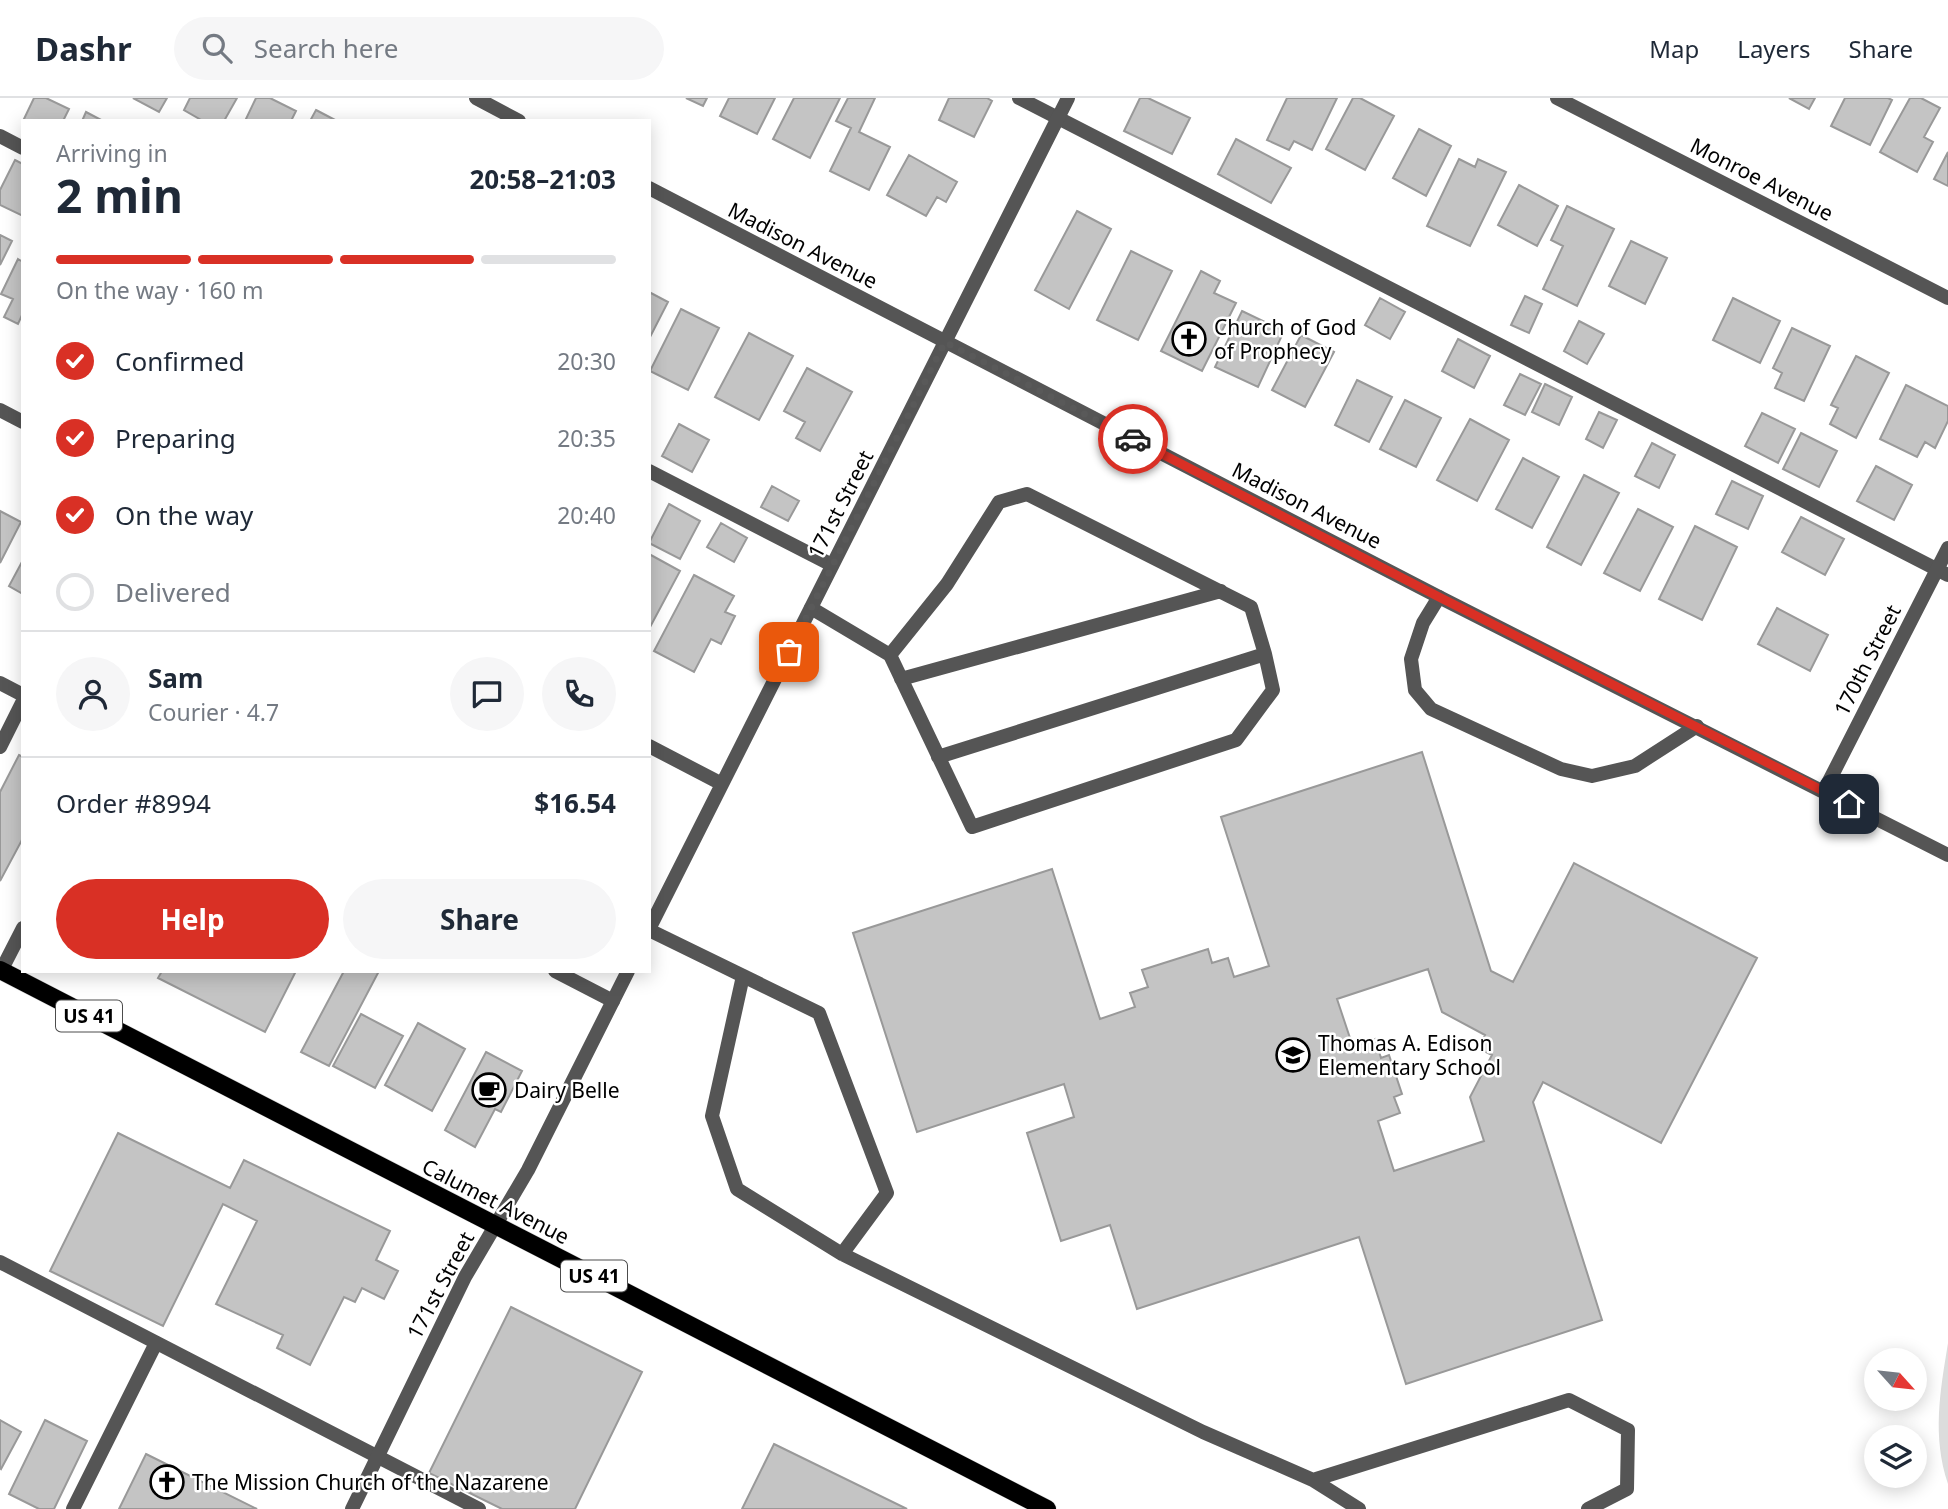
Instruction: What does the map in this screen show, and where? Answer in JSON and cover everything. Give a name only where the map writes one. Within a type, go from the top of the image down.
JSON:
[{"type":"main road","name":"Calumet Avenue","points":[[0,971],[1047,1509]]},
{"type":"street","points":[[475,98],[515,119]]},
{"type":"street","points":[[1019,98],[1942,572]]},
{"type":"street","name":"171st Street","points":[[651,926],[1068,98]]},
{"type":"street","name":"Monroe Avenue","points":[[1557,98],[1948,298]]},
{"type":"street","points":[[0,136],[21,147]]},
{"type":"street","name":"Madison Avenue","points":[[651,189],[1439,597],[1948,855]]},
{"type":"street","points":[[0,410],[21,421]]},
{"type":"street","points":[[651,472],[832,565]]},
{"type":"street","points":[[811,608],[890,655],[972,827],[1236,740],[1272,690],[1251,607],[1027,494],[999,502],[947,584],[890,655]]},
{"type":"street","name":"170th Street","points":[[1824,791],[1942,572],[1948,548]]},
{"type":"street","points":[[901,679],[1221,591]]},
{"type":"street","points":[[1439,597],[1423,623],[1411,659],[1415,690],[1431,709],[1561,769],[1592,776],[1634,766],[1697,726]]},
{"type":"street","points":[[938,757],[1265,654]]},
{"type":"street","points":[[0,683],[21,694]]},
{"type":"street","points":[[0,747],[21,705]]},
{"type":"street","points":[[651,747],[722,784]]},
{"type":"street","points":[[651,931],[819,1013],[887,1194],[842,1254]]},
{"type":"street","points":[[0,971],[21,932]]},
{"type":"street","points":[[559,973],[613,1001]]},
{"type":"street","name":"171st Street","points":[[352,1509],[466,1277],[528,1170],[627,973]]},
{"type":"street","points":[[743,976],[712,1116],[737,1189],[842,1254],[1203,1432],[1313,1480],[1359,1509]]},
{"type":"street","points":[[0,1262],[479,1509]]},
{"type":"street","points":[[74,1509],[156,1343]]},
{"type":"street","points":[[1313,1480],[1569,1400],[1628,1430],[1628,1489],[1588,1509]]},
{"type":"shaded area","points":[[1948,1343],[1948,1484],[1940,1449],[1939,1414]]},
{"type":"building","points":[[34,98],[46,98],[69,109],[64,119],[24,119]]},
{"type":"building","points":[[133,98],[167,98],[159,112]]},
{"type":"building","points":[[190,98],[237,98],[225,119],[200,119],[184,110]]},
{"type":"building","points":[[256,98],[270,98],[296,111],[292,119],[246,119]]},
{"type":"building","points":[[686,98],[707,98],[703,106]]},
{"type":"building","points":[[729,98],[775,98],[757,134],[720,116]]},
{"type":"building","points":[[794,98],[840,98],[810,158],[773,139]]},
{"type":"building","points":[[848,98],[875,98],[859,132],[890,147],[869,190],[830,171],[851,128],[836,121]]},
{"type":"building","points":[[949,98],[987,98],[992,101],[974,137],[939,120]]},
{"type":"building","points":[[1140,98],[1148,98],[1190,118],[1172,154],[1124,131]]},
{"type":"building","points":[[1287,98],[1337,98],[1312,150],[1294,141],[1289,150],[1267,140]]},
{"type":"building","points":[[1353,98],[1360,98],[1394,116],[1365,170],[1326,149]]},
{"type":"building","points":[[1789,98],[1815,98],[1809,109]]},
{"type":"building","points":[[1845,98],[1892,100],[1870,145],[1831,126]]},
{"type":"building","points":[[1910,98],[1921,98],[1940,108],[1924,137],[1933,142],[1917,172],[1880,152]]},
{"type":"building","points":[[316,110],[333,119],[311,119]]},
{"type":"building","points":[[86,112],[99,119],[83,119]]},
{"type":"building","points":[[1419,129],[1451,146],[1426,196],[1393,178]]},
{"type":"building","points":[[1236,139],[1291,168],[1271,203],[1218,174]]},
{"type":"building","points":[[1948,152],[1948,186],[1934,179]]},
{"type":"building","points":[[909,155],[957,182],[946,202],[937,197],[926,216],[887,195]]},
{"type":"building","points":[[1459,159],[1475,167],[1478,159],[1506,172],[1470,246],[1427,226]]},
{"type":"building","points":[[15,160],[21,163],[21,215],[0,205],[0,190]]},
{"type":"building","points":[[1519,185],[1558,206],[1537,246],[1498,225]]},
{"type":"building","points":[[1567,206],[1614,229],[1577,306],[1543,289],[1563,246],[1551,240]]},
{"type":"building","points":[[1077,211],[1111,229],[1069,309],[1035,290]]},
{"type":"building","points":[[0,235],[12,241],[0,265]]},
{"type":"building","points":[[1631,241],[1667,258],[1645,304],[1609,286]]},
{"type":"building","points":[[1131,251],[1172,271],[1138,340],[1097,320]]},
{"type":"building","points":[[18,259],[21,261],[21,317],[18,324],[4,317],[13,299],[1,294]]},
{"type":"building","points":[[1201,271],[1220,281],[1214,293],[1236,303],[1202,371],[1161,351]]},
{"type":"building","points":[[651,293],[668,302],[651,335]]},
{"type":"building","points":[[1525,296],[1542,304],[1529,333],[1511,325]]},
{"type":"building","points":[[1380,298],[1405,312],[1390,339],[1365,325]]},
{"type":"building","points":[[1733,298],[1780,321],[1760,363],[1713,340]]},
{"type":"building","points":[[681,309],[719,328],[688,390],[651,372]]},
{"type":"building","points":[[1242,311],[1284,331],[1258,387],[1215,367]]},
{"type":"building","points":[[1579,321],[1604,334],[1587,364],[1564,351]]},
{"type":"building","points":[[1792,328],[1830,346],[1804,401],[1775,388],[1782,373],[1773,368]]},
{"type":"building","points":[[749,333],[793,356],[759,420],[715,397]]},
{"type":"building","points":[[1301,335],[1334,352],[1305,407],[1272,390]]},
{"type":"building","points":[[1458,339],[1490,356],[1474,388],[1442,371]]},
{"type":"building","points":[[1856,356],[1889,373],[1856,438],[1830,424],[1838,408],[1831,405]]},
{"type":"building","points":[[807,368],[852,392],[820,451],[796,438],[805,422],[784,411]]},
{"type":"building","points":[[1520,374],[1541,384],[1525,415],[1504,405]]},
{"type":"building","points":[[1357,380],[1392,397],[1369,442],[1335,425]]},
{"type":"building","points":[[1545,384],[1572,397],[1559,425],[1532,412]]},
{"type":"building","points":[[1906,385],[1948,406],[1948,421],[1935,448],[1925,442],[1917,457],[1880,439]]},
{"type":"building","points":[[1405,400],[1441,418],[1416,467],[1380,449]]},
{"type":"building","points":[[1599,412],[1617,420],[1603,448],[1586,439]]},
{"type":"building","points":[[1762,413],[1795,429],[1778,463],[1745,446]]},
{"type":"building","points":[[1470,419],[1509,440],[1477,501],[1437,480]]},
{"type":"building","points":[[679,424],[709,440],[692,472],[662,456]]},
{"type":"building","points":[[1801,433],[1837,451],[1819,487],[1783,469]]},
{"type":"building","points":[[1652,443],[1675,455],[1659,488],[1635,476]]},
{"type":"building","points":[[1523,458],[1559,477],[1532,528],[1496,509]]},
{"type":"building","points":[[1876,466],[1912,485],[1894,520],[1857,501]]},
{"type":"building","points":[[1584,475],[1619,493],[1581,565],[1547,547]]},
{"type":"building","points":[[1732,481],[1763,496],[1748,529],[1716,514]]},
{"type":"building","points":[[772,486],[799,501],[788,521],[761,507]]},
{"type":"building","points":[[669,504],[700,521],[680,559],[651,544]]},
{"type":"building","points":[[1638,509],[1673,527],[1640,591],[1604,573]]},
{"type":"building","points":[[0,511],[21,522],[0,563]]},
{"type":"building","points":[[1801,517],[1844,539],[1825,575],[1782,552]]},
{"type":"building","points":[[721,523],[747,538],[734,562],[707,547]]},
{"type":"building","points":[[1695,526],[1737,547],[1702,620],[1659,599]]},
{"type":"building","points":[[651,555],[680,571],[651,625]]},
{"type":"building","points":[[21,564],[21,593],[9,586]]},
{"type":"building","points":[[694,575],[734,596],[725,612],[735,616],[721,644],[711,639],[694,672],[654,651]]},
{"type":"building","points":[[1777,608],[1828,635],[1810,671],[1758,644]]},
{"type":"building","points":[[1422,752],[1491,971],[1513,982],[1574,863],[1757,958],[1661,1143],[1543,1082],[1533,1102],[1602,1320],[1406,1384],[1359,1237],[1137,1309],[1110,1225],[1061,1241],[1027,1133],[1074,1117],[1064,1084],[917,1132],[853,933],[1052,869],[1100,1019],[1135,1007],[1130,993],[1148,987],[1142,970],[1208,949],[1212,963],[1228,958],[1234,977],[1269,966],[1221,817]],"holes":[[[1428,969],[1442,1012],[1485,1035],[1478,1048],[1492,1055],[1470,1097],[1484,1141],[1394,1171],[1378,1121],[1400,1113],[1394,1097],[1402,1094],[1389,1055],[1381,1058],[1375,1039],[1353,1047],[1337,999]]]},
{"type":"building","points":[[19,755],[21,756],[21,842],[0,881],[0,792]]},
{"type":"building","points":[[161,973],[295,973],[265,1032],[158,978]]},
{"type":"building","points":[[343,973],[378,973],[329,1066],[301,1052]]},
{"type":"building","points":[[361,1014],[403,1036],[375,1088],[333,1066]]},
{"type":"building","points":[[418,1023],[465,1049],[432,1111],[385,1085]]},
{"type":"building","name":"Dairy Belle","points":[[486,1052],[522,1071],[501,1112],[495,1109],[475,1147],[445,1130]]},
{"type":"building","points":[[118,1133],[230,1188],[244,1160],[390,1231],[376,1260],[398,1271],[384,1299],[362,1288],[355,1302],[344,1297],[310,1365],[277,1348],[283,1335],[216,1304],[257,1221],[223,1204],[163,1326],[50,1271]]},
{"type":"building","points":[[511,1307],[642,1372],[575,1509],[502,1509],[429,1473]]},
{"type":"building","points":[[0,1420],[21,1432],[1,1469],[0,1468]]},
{"type":"building","points":[[45,1420],[87,1441],[54,1509],[39,1509],[9,1494]]},
{"type":"building","points":[[774,1444],[907,1509],[742,1509]]},
{"type":"building","name":"The Mission Church of the Nazarene","points":[[146,1454],[257,1509],[119,1509]]},
{"type":"way so far","points":[[789,652],[945,342],[1133,439]]},
{"type":"place","name":"Church of God of Prophecy","points":[[1189,339]]},
{"type":"place","name":"Thomas A. Edison Elementary School","points":[[1293,1055]]},
{"type":"place","name":"Dairy Belle","points":[[489,1090]]},
{"type":"place","name":"The Mission Church of the Nazarene","points":[[167,1482]]},
{"type":"route","points":[[1133,439],[1849,804]]}]
